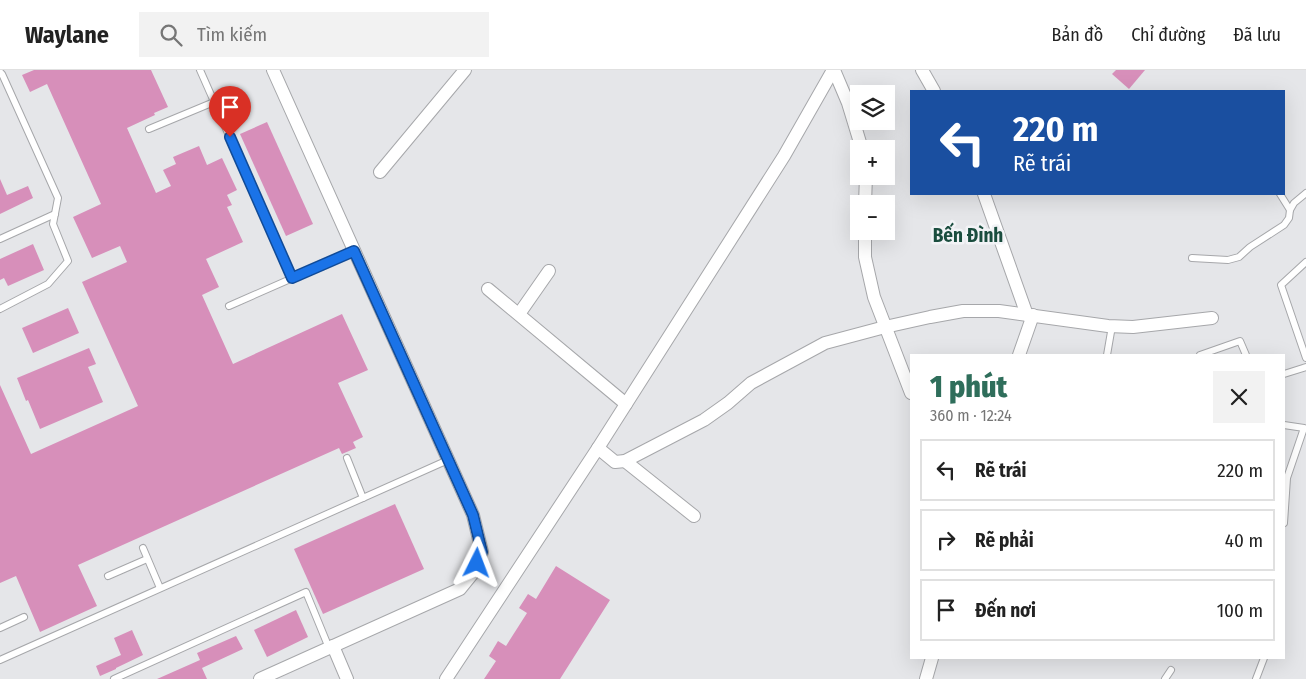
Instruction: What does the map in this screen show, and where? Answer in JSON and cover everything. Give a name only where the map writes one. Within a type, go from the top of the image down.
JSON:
[{"type":"street","points":[[260,679],[460,589],[473,573],[482,552],[473,515],[272,70]]},
{"type":"street","points":[[380,172],[465,70]]},
{"type":"street","points":[[833,70],[848,103],[859,140]]},
{"type":"street","points":[[446,679],[598,448],[784,156],[833,70]]},
{"type":"street","points":[[922,70],[933,90]]},
{"type":"street","points":[[984,195],[1030,315],[1018,354]]},
{"type":"street","points":[[865,240],[865,257],[874,297],[910,391]]},
{"type":"street","points":[[519,314],[549,271]]},
{"type":"street","points":[[488,289],[626,404]]},
{"type":"street","points":[[598,448],[615,462],[625,461],[704,420],[751,384],[825,343],[930,317],[963,311],[999,311],[1133,327],[1212,318]]},
{"type":"street","points":[[625,461],[694,516]]},
{"type":"street","points":[[331,647],[348,679]]},
{"type":"street","points":[[926,679],[932,659]]},
{"type":"lane","points":[[200,70],[292,278]]},
{"type":"lane","points":[[0,72],[58,198],[53,224],[68,261],[48,284],[0,309]]},
{"type":"lane","points":[[149,129],[214,102]]},
{"type":"lane","points":[[1192,258],[1228,260],[1238,257],[1284,225],[1289,218],[1290,210],[1294,203],[1306,193]]},
{"type":"lane","points":[[1281,195],[1290,210]]},
{"type":"lane","points":[[0,239],[55,214]]},
{"type":"lane","points":[[229,306],[354,251]]},
{"type":"lane","points":[[1306,262],[1281,285],[1306,358]]},
{"type":"lane","points":[[1107,354],[1112,326]]},
{"type":"lane","points":[[1203,354],[1240,341],[1246,354]]},
{"type":"lane","points":[[1285,374],[1306,367]]},
{"type":"lane","points":[[1285,425],[1305,428],[1287,478],[1285,508]]},
{"type":"lane","points":[[347,458],[363,498]]},
{"type":"lane","points":[[0,660],[448,460]]},
{"type":"lane","points":[[143,548],[160,588]]},
{"type":"lane","points":[[108,576],[147,559]]},
{"type":"lane","points":[[114,679],[306,592],[331,647]]},
{"type":"lane","points":[[0,628],[24,617]]},
{"type":"lane","points":[[1256,679],[1264,659]]},
{"type":"lane","points":[[1165,679],[1170,670]]},
{"type":"building","points":[[34,70],[151,70],[168,107],[127,128],[156,193],[171,186],[163,170],[176,164],[173,157],[199,146],[207,165],[222,158],[237,190],[227,195],[232,205],[227,207],[243,242],[206,259],[219,287],[202,295],[233,364],[342,314],[368,370],[338,383],[363,437],[353,442],[356,448],[342,454],[339,448],[78,565],[97,606],[40,632],[16,576],[0,583],[0,385],[31,454],[138,406],[82,282],[127,262],[120,246],[92,258],[73,217],[101,204],[47,84],[30,92],[22,75]]},
{"type":"building","points":[[1116,70],[1145,70],[1129,89],[1112,74]]},
{"type":"building","points":[[267,122],[313,224],[286,236],[240,134]]},
{"type":"building","points":[[0,179],[7,195],[28,186],[33,198],[0,214]]},
{"type":"building","points":[[33,244],[44,270],[8,286],[4,278],[0,280],[0,259]]},
{"type":"building","points":[[68,308],[79,333],[33,353],[22,328]]},
{"type":"building","points":[[89,348],[96,364],[88,367],[103,402],[40,429],[17,378]]},
{"type":"building","points":[[395,504],[424,569],[323,614],[294,549]]},
{"type":"building","points":[[556,566],[610,600],[560,679],[484,679],[496,661],[489,656],[498,641],[506,646],[527,613],[519,608],[528,594],[536,599]]},
{"type":"building","points":[[296,610],[308,637],[267,657],[254,630]]},
{"type":"building","points":[[132,630],[143,655],[100,676],[96,666],[121,655],[114,638]]},
{"type":"building","points":[[236,636],[243,649],[202,668],[207,679],[157,679],[200,660],[197,653]]},
{"type":"district","name":"Bến Đình","points":[[968,235]]},
{"type":"route","points":[[230,137],[292,278],[354,251],[473,515],[482,552],[477,563]]}]
